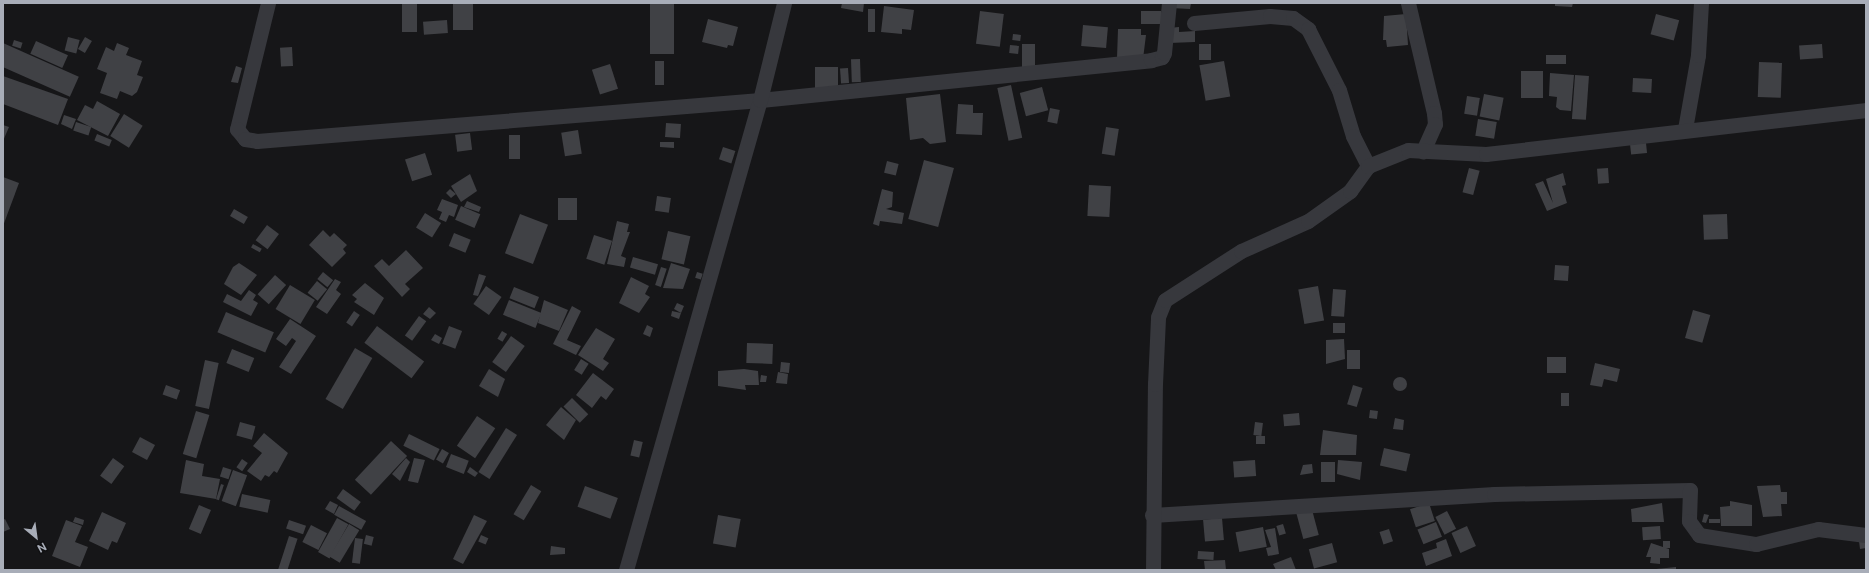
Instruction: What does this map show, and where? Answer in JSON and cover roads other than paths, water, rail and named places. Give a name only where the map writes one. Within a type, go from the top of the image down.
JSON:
[{"type":"street","points":[[268,3],[237,129],[245,139],[257,141],[760,100],[1162,57],[1169,3]]},
{"type":"street","points":[[626,570],[760,100],[784,3]]},
{"type":"street","points":[[1408,3],[1434,113],[1435,124],[1423,151]]},
{"type":"street","points":[[1685,129],[1698,56],[1701,3]]},
{"type":"street","points":[[1194,23],[1270,16],[1293,18],[1308,29],[1339,90],[1353,136],[1368,166]]},
{"type":"street","points":[[1153,570],[1152,515],[1158,317],[1165,300],[1242,251],[1308,221],[1350,190],[1368,166],[1395,154],[1423,151],[1486,154],[1685,129],[1866,110]]},
{"type":"street","points":[[1152,515],[1494,494],[1690,490],[1689,521],[1699,535],[1756,544],[1818,528],[1866,535]]}]
